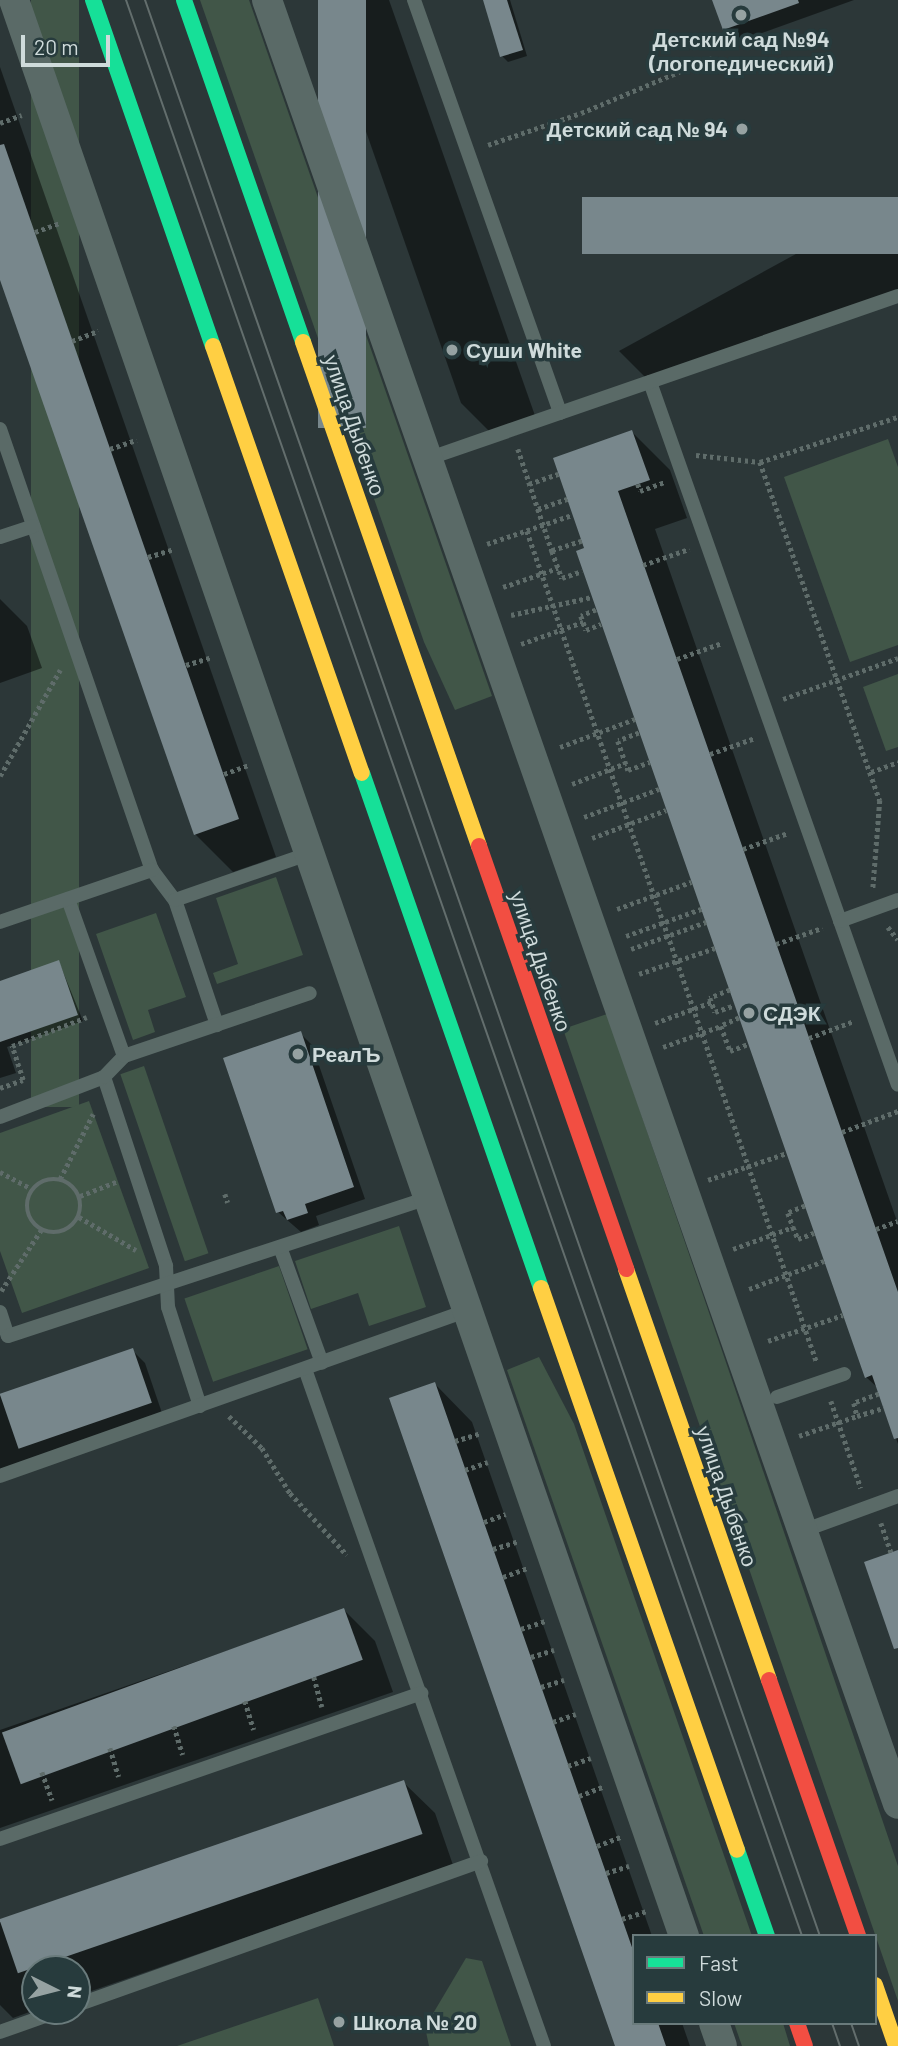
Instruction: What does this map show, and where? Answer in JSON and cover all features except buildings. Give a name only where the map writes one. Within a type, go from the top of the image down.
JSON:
[{"type":"main road","points":[[93,0],[766,1934]]},
{"type":"main road","name":"улица Дыбенко","points":[[184,0],[857,1934]]},
{"type":"main road","points":[[877,1991],[896,2046]]},
{"type":"main road","points":[[798,2025],[805,2046]]},
{"type":"street","points":[[14,0],[683,1934]]},
{"type":"street","points":[[267,0],[805,1530],[898,1804]]},
{"type":"street","points":[[715,2025],[722,2046]]},
{"type":"lane","points":[[414,0],[560,413]]},
{"type":"lane","points":[[428,459],[898,296]]},
{"type":"lane","points":[[650,382],[898,1085]]},
{"type":"lane","points":[[0,429],[152,870],[175,900],[217,1025]]},
{"type":"lane","points":[[0,537],[33,526]]},
{"type":"lane","points":[[175,900],[311,853]]},
{"type":"lane","points":[[0,922],[152,870]]},
{"type":"lane","points":[[68,898],[124,1056]]},
{"type":"lane","points":[[840,921],[898,900]]},
{"type":"lane","points":[[0,1117],[106,1082],[124,1056],[310,993]]},
{"type":"lane","points":[[106,1082],[166,1266],[168,1307],[207,1403]]},
{"type":"lane","points":[[0,1312],[8,1336],[430,1196]]},
{"type":"lane","points":[[280,1247],[322,1363]]},
{"type":"lane","points":[[0,1476],[469,1310]]},
{"type":"lane","points":[[305,1369],[481,1861],[544,2046]]},
{"type":"lane","points":[[777,1397],[844,1374]]},
{"type":"lane","points":[[805,1530],[898,1496]]},
{"type":"lane","points":[[0,1839],[421,1693]]},
{"type":"lane","points":[[91,2000],[481,1861]]},
{"type":"lane","points":[[0,2032],[21,2025]]},
{"type":"path","points":[[467,152],[581,113],[712,58]]},
{"type":"path","points":[[0,123],[33,112]]},
{"type":"path","points":[[34,232],[70,220]]},
{"type":"path","points":[[72,341],[107,328]]},
{"type":"path","points":[[674,452],[760,462],[898,417]]},
{"type":"path","points":[[511,430],[562,578],[582,571]]},
{"type":"path","points":[[110,449],[145,437]]},
{"type":"path","points":[[760,462],[880,800],[874,909]]},
{"type":"path","points":[[529,484],[558,474]]},
{"type":"path","points":[[638,484],[640,491],[683,476]]},
{"type":"path","points":[[538,509],[567,499]]},
{"type":"path","points":[[482,546],[572,514]]},
{"type":"path","points":[[527,531],[867,1507]]},
{"type":"path","points":[[552,551],[582,541]]},
{"type":"path","points":[[643,565],[706,542]]},
{"type":"path","points":[[148,557],[182,546]]},
{"type":"path","points":[[496,589],[558,568]]},
{"type":"path","points":[[505,616],[592,597]]},
{"type":"path","points":[[596,610],[581,616],[583,622],[586,630],[601,624]]},
{"type":"path","points":[[516,646],[583,622]]},
{"type":"path","points":[[677,659],[739,636]]},
{"type":"path","points":[[0,776],[75,645]]},
{"type":"path","points":[[186,665],[219,654]]},
{"type":"path","points":[[764,706],[898,658]]},
{"type":"path","points":[[552,751],[635,719]]},
{"type":"path","points":[[710,754],[773,732]]},
{"type":"path","points":[[639,733],[618,741],[628,770],[650,762]]},
{"type":"path","points":[[871,772],[898,762]]},
{"type":"path","points":[[224,774],[257,763]]},
{"type":"path","points":[[564,787],[626,763]]},
{"type":"path","points":[[576,820],[659,789]]},
{"type":"path","points":[[583,841],[666,810]]},
{"type":"path","points":[[743,849],[806,826]]},
{"type":"path","points":[[608,912],[691,882]]},
{"type":"path","points":[[617,939],[701,909]]},
{"type":"path","points":[[776,944],[840,921]]},
{"type":"path","points":[[622,952],[706,922]]},
{"type":"path","points":[[631,978],[715,948]]},
{"type":"path","points":[[730,990],[710,998],[715,1012],[735,1005]]},
{"type":"path","points":[[647,1025],[712,1002]]},
{"type":"path","points":[[0,1088],[23,1080],[12,1046],[88,1020],[83,1007]]},
{"type":"path","points":[[809,1038],[873,1014]]},
{"type":"path","points":[[656,1049],[739,1018]]},
{"type":"path","points":[[722,1026],[730,1051],[748,1044]]},
{"type":"path","points":[[60,1179],[106,1082]]},
{"type":"path","points":[[842,1132],[898,1111]]},
{"type":"path","points":[[702,1182],[786,1153]]},
{"type":"path","points":[[0,1172],[32,1189]]},
{"type":"path","points":[[80,1196],[136,1174]]},
{"type":"path","points":[[41,1230],[26,1207],[32,1189],[45,1180],[60,1179],[80,1196]]},
{"type":"path","points":[[225,1194],[228,1203]]},
{"type":"path","points":[[41,1230],[62,1232],[79,1217],[80,1196]]},
{"type":"path","points":[[805,1206],[788,1213],[797,1239],[814,1233]]},
{"type":"path","points":[[79,1217],[166,1266]]},
{"type":"path","points":[[876,1228],[898,1221]]},
{"type":"path","points":[[726,1252],[793,1227]]},
{"type":"path","points":[[0,1293],[41,1230]]},
{"type":"path","points":[[740,1292],[824,1261]]},
{"type":"path","points":[[758,1345],[843,1315]]},
{"type":"path","points":[[857,1416],[854,1403],[879,1394]]},
{"type":"path","points":[[207,1403],[262,1448],[290,1493],[339,1549],[380,1578]]},
{"type":"path","points":[[792,1439],[884,1408]]},
{"type":"path","points":[[455,1441],[486,1431]]},
{"type":"path","points":[[466,1470],[496,1460]]},
{"type":"path","points":[[484,1522],[494,1519]]},
{"type":"path","points":[[493,1549],[523,1539]]},
{"type":"path","points":[[887,1539],[891,1552]]},
{"type":"path","points":[[503,1577],[533,1567]]},
{"type":"path","points":[[521,1629],[551,1619]]},
{"type":"path","points":[[531,1657],[560,1648]]},
{"type":"path","points":[[314,1677],[328,1725]]},
{"type":"path","points":[[541,1687],[570,1678]]},
{"type":"path","points":[[245,1701],[260,1749]]},
{"type":"path","points":[[554,1722],[582,1712]]},
{"type":"path","points":[[174,1726],[188,1774]]},
{"type":"path","points":[[110,1748],[125,1796]]},
{"type":"path","points":[[568,1766],[597,1755]]},
{"type":"path","points":[[42,1772],[58,1819]]},
{"type":"path","points":[[579,1796],[607,1786]]},
{"type":"path","points":[[597,1846],[625,1836]]},
{"type":"path","points":[[606,1873],[634,1864]]},
{"type":"path","points":[[622,1919],[650,1909]]},
{"type":"green space","points":[[31,0],[79,0],[79,1107],[31,1107]]},
{"type":"green space","points":[[200,0],[249,0],[492,696],[455,710],[424,642]]},
{"type":"green space","points":[[888,439],[898,467],[898,645],[850,662],[784,477]]},
{"type":"green space","points":[[898,674],[898,747],[886,751],[863,687]]},
{"type":"green space","points":[[276,877],[303,955],[217,984],[213,973],[238,964],[216,898]]},
{"type":"green space","points":[[156,913],[186,997],[148,1010],[155,1032],[133,1040],[96,934]]},
{"type":"green space","points":[[607,1014],[898,1866],[898,2001],[877,1934],[563,1029]]},
{"type":"green space","points":[[144,1066],[208,1253],[185,1261],[120,1074]]},
{"type":"green space","points":[[89,1101],[149,1268],[22,1313],[0,1251],[0,1133]]},
{"type":"green space","points":[[399,1226],[426,1307],[369,1326],[358,1293],[311,1309],[295,1261]]},
{"type":"green space","points":[[279,1266],[308,1349],[213,1382],[184,1299]]},
{"type":"green space","points":[[539,1357],[574,1424],[751,1934],[703,1934],[507,1370]]},
{"type":"green space","points":[[466,1958],[482,1961],[511,2046],[429,2046],[425,2027]]},
{"type":"green space","points":[[318,1998],[334,2046],[177,2046]]},
{"type":"green space","points":[[735,2025],[784,2025],[790,2046],[742,2046]]},
{"type":"tram line","points":[[126,0],[801,1934]]},
{"type":"tram line","points":[[145,0],[819,1934]]},
{"type":"tram line","points":[[833,2025],[840,2046]]},
{"type":"tram line","points":[[852,2025],[859,2046]]},
{"type":"traffic: fast","points":[[93,0],[213,346]]},
{"type":"traffic: fast","points":[[184,0],[303,342]]},
{"type":"traffic: fast","points":[[362,773],[541,1288]]},
{"type":"traffic: fast","points":[[737,1850],[766,1934]]},
{"type":"traffic: slow","points":[[303,342],[479,846]]},
{"type":"traffic: slow","points":[[213,346],[362,773]]},
{"type":"traffic: slow","points":[[626,1269],[769,1680]]},
{"type":"traffic: slow","points":[[541,1288],[737,1850]]},
{"type":"traffic: slow","points":[[877,1991],[896,2046]]},
{"type":"traffic: jam","points":[[479,846],[626,1269]]},
{"type":"traffic: jam","points":[[769,1680],[857,1934]]},
{"type":"traffic: jam","points":[[798,2025],[805,2046]]},
{"type":"place","name":"Детский сад №94 (логопедический)","points":[[741,15]]},
{"type":"place","name":"Детский сад № 94","points":[[742,129]]},
{"type":"place","name":"Суши White","points":[[452,350]]},
{"type":"place","name":"СДЭК","points":[[749,1013]]},
{"type":"place","name":"РеалЪ","points":[[298,1054]]},
{"type":"place","name":"Школа № 20","points":[[339,2022]]}]
